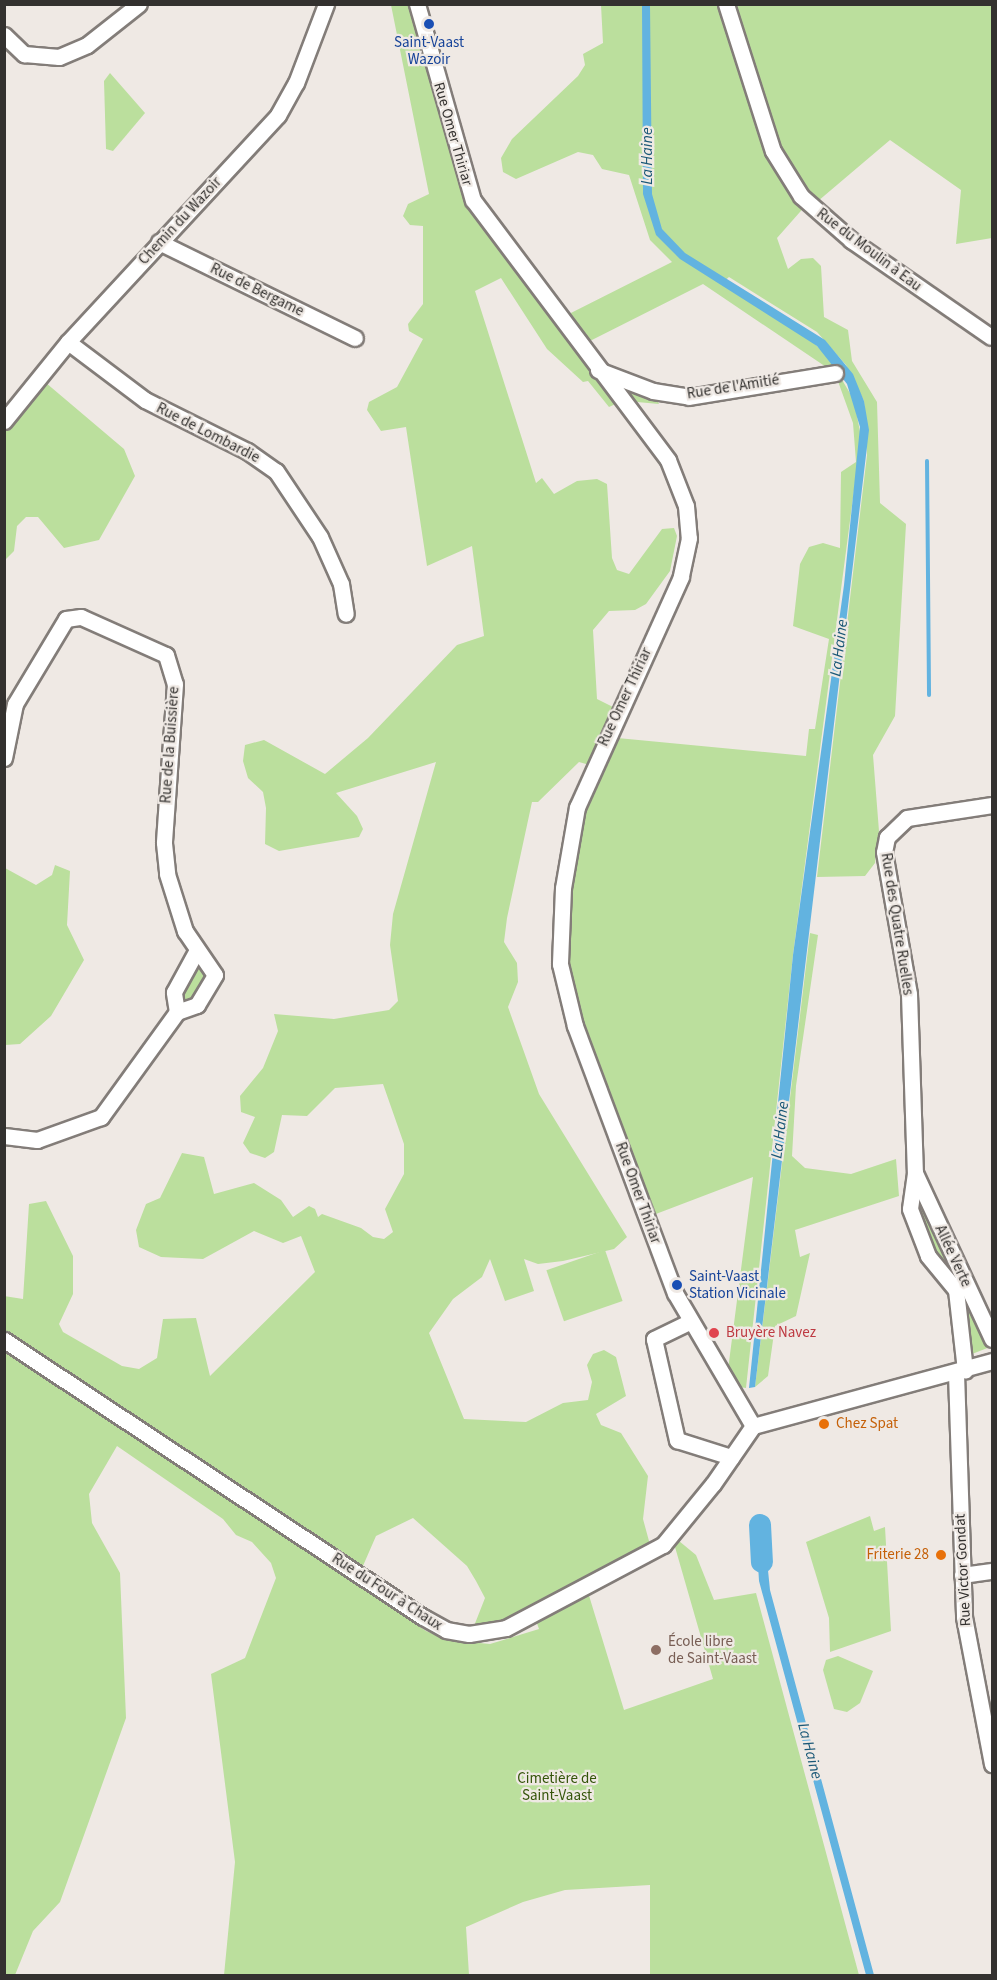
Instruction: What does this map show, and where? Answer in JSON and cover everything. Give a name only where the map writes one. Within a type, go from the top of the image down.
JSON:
[{"type":"street","points":[[4,35],[24,54],[59,57],[87,45],[139,4]]},
{"type":"street","name":"Chemin du Wazoir","points":[[4,421],[68,342],[278,115],[296,83],[326,4]]},
{"type":"street","name":"Rue Omer Thiriar","points":[[417,4],[473,200],[674,471],[686,506],[689,538],[681,577],[577,807],[563,888],[560,964],[575,1026],[689,1322],[753,1426]]},
{"type":"street","name":"Rue du Moulin à Eau","points":[[726,4],[773,151],[807,204],[992,339]]},
{"type":"street","name":"Rue de Bergame","points":[[159,242],[355,338]]},
{"type":"street","name":"Rue de Lombardie","points":[[68,342],[145,400],[247,451],[276,471],[324,543],[341,584],[346,614]]},
{"type":"street","name":"Rue de l'Amitié","points":[[598,370],[653,391],[689,397],[835,373]]},
{"type":"street","name":"Rue de la Buissière","points":[[4,758],[15,704],[66,619],[81,617],[151,644],[166,655],[175,684],[164,853],[174,905],[197,950],[213,969],[214,981],[197,1005],[177,1012],[101,1117],[37,1140],[4,1136]]},
{"type":"street","name":"Rue des Quatre Ruelles","points":[[911,1018],[884,863],[885,842],[906,818],[993,804]]},
{"type":"street","points":[[177,1012],[174,992],[197,950]]},
{"type":"street","name":"Allée Verte","points":[[911,1018],[915,1173],[909,1196],[913,1221],[932,1262],[956,1290],[960,1372]]},
{"type":"street","name":"Allée Verte","points":[[915,1173],[993,1339]]},
{"type":"street","points":[[689,1322],[654,1339],[677,1440],[731,1457]]},
{"type":"street","name":"Rue du Four à Chaux","points":[[4,1340],[423,1617],[460,1634],[506,1629],[652,1552],[676,1532],[753,1426]]},
{"type":"street","points":[[753,1426],[960,1372],[993,1361]]},
{"type":"street","name":"Rue Victor Gondat","points":[[960,1372],[962,1575],[967,1637],[993,1764]]},
{"type":"street","points":[[962,1575],[993,1571]]},
{"type":"green space","name":"Cimetière de Saint-Vaast","points":[[391,5],[412,5],[464,177],[559,319],[672,262],[650,240],[629,175],[602,169],[593,155],[578,152],[516,179],[503,172],[501,158],[512,139],[578,76],[585,65],[583,54],[603,43],[601,5],[992,5],[992,238],[956,244],[961,190],[890,140],[811,207],[807,204],[777,238],[788,269],[801,259],[813,258],[821,266],[824,317],[848,330],[852,361],[877,402],[880,503],[906,524],[895,716],[873,755],[879,831],[875,863],[865,876],[817,877],[867,455],[864,401],[846,365],[817,332],[729,277],[722,283],[807,336],[829,358],[854,400],[861,437],[793,955],[746,1388],[726,1385],[753,1177],[648,1217],[568,1003],[563,888],[593,766],[579,762],[538,802],[532,802],[504,942],[517,963],[518,982],[508,1007],[539,1094],[627,1237],[614,1249],[563,1261],[538,1264],[524,1259],[534,1291],[505,1301],[490,1259],[482,1277],[453,1299],[429,1333],[464,1419],[526,1422],[563,1403],[588,1400],[592,1382],[587,1365],[593,1354],[604,1350],[616,1357],[626,1396],[596,1414],[601,1425],[621,1433],[648,1476],[643,1519],[652,1552],[587,1589],[624,1710],[713,1679],[675,1547],[679,1541],[696,1555],[714,1600],[756,1593],[859,1975],[650,1975],[650,1885],[565,1890],[523,1902],[466,1927],[469,1975],[224,1975],[235,1862],[211,1674],[245,1658],[276,1578],[271,1563],[252,1542],[236,1535],[223,1519],[117,1446],[89,1494],[92,1523],[120,1573],[126,1718],[60,1902],[33,1931],[15,1975],[5,1975],[4,1296],[23,1299],[29,1204],[46,1201],[73,1256],[73,1294],[59,1324],[63,1332],[122,1366],[139,1369],[157,1358],[163,1319],[196,1318],[210,1376],[315,1272],[301,1236],[283,1243],[254,1231],[203,1259],[161,1257],[139,1247],[136,1230],[146,1204],[160,1198],[182,1153],[204,1157],[214,1194],[254,1183],[281,1200],[293,1217],[309,1206],[315,1209],[318,1217],[322,1214],[361,1228],[373,1237],[384,1239],[393,1232],[385,1209],[404,1174],[404,1144],[383,1084],[335,1088],[307,1116],[282,1115],[274,1152],[265,1158],[250,1153],[243,1143],[255,1117],[241,1112],[240,1096],[263,1068],[278,1031],[274,1014],[334,1019],[389,1010],[398,1001],[390,945],[393,914],[436,762],[336,793],[357,816],[363,829],[359,837],[279,851],[265,844],[266,808],[263,792],[248,778],[243,761],[245,745],[264,740],[325,774],[368,738],[457,645],[484,636],[472,546],[427,566],[406,427],[381,431],[367,410],[369,402],[397,387],[423,339],[409,331],[408,324],[423,304],[423,226],[410,225],[403,216],[408,204],[429,194]],"holes":[[[501,278],[547,349],[583,382],[588,381],[609,407],[622,401],[628,408],[637,402],[659,404],[653,391],[598,370],[580,346],[703,284],[835,373],[853,423],[856,462],[841,472],[840,548],[823,543],[809,547],[800,564],[793,626],[829,639],[815,729],[809,729],[806,756],[607,737],[619,710],[597,699],[593,630],[609,611],[635,610],[646,604],[670,571],[677,536],[674,528],[662,529],[629,574],[617,570],[612,558],[607,484],[597,479],[577,481],[554,494],[542,478],[536,483],[475,291]],[[413,1518],[467,1566],[476,1581],[485,1598],[474,1626],[506,1628],[534,1615],[539,1629],[490,1644],[447,1640],[426,1631],[346,1577],[343,1565],[359,1575],[376,1536]]]},
{"type":"green space","points":[[110,73],[145,113],[113,151],[106,149],[104,81]]},
{"type":"green space","points":[[39,377],[124,449],[135,476],[99,540],[64,548],[38,517],[26,517],[17,526],[14,551],[5,560],[4,421]]},
{"type":"green space","points":[[55,865],[70,871],[67,925],[84,960],[51,1016],[20,1044],[5,1045],[5,868],[36,885],[52,875]]},
{"type":"green space","points":[[810,933],[818,935],[796,1086],[792,1156],[805,1168],[851,1174],[896,1159],[899,1196],[795,1230],[800,1257],[810,1253],[796,1316],[775,1326],[768,1376],[755,1387]]},
{"type":"green space","points":[[198,962],[210,974],[197,1000],[183,1002],[179,991]]},
{"type":"green space","points":[[919,1203],[922,1204],[948,1262],[935,1259],[918,1219]]},
{"type":"green space","points":[[605,1250],[623,1301],[564,1321],[546,1270]]},
{"type":"green space","points":[[965,1304],[989,1341],[990,1347],[972,1354],[967,1352],[961,1308]]},
{"type":"green space","points":[[870,1516],[874,1531],[885,1527],[891,1631],[830,1652],[829,1618],[806,1542]]},
{"type":"green space","points":[[838,1656],[873,1671],[860,1703],[847,1712],[834,1709],[823,1670],[826,1660]]},
{"type":"water","points":[[642,5],[650,5],[652,194],[662,229],[685,253],[825,340],[853,374],[864,401],[869,430],[755,1387],[749,1388],[793,955],[844,585],[860,427],[847,384],[817,346],[680,259],[656,235],[643,194]]},
{"type":"water","points":[[764,1531],[770,1590],[874,1975],[866,1975],[759,1581],[756,1532]]},
{"type":"waterway","points":[[927,461],[929,695]]},
{"type":"waterway","name":"La Haine","points":[[760,1525],[762,1562]]},
{"type":"place","name":"Saint-Vaast Wazoir","points":[[429,24]]},
{"type":"place","name":"Saint-Vaast Station Vicinale","points":[[677,1285]]},
{"type":"place","name":"Bruyère Navez","points":[[714,1333]]},
{"type":"place","name":"Chez Spat","points":[[824,1424]]},
{"type":"place","name":"Friterie 28","points":[[941,1555]]},
{"type":"place","name":"École libre de Saint-Vaast","points":[[656,1650]]}]
